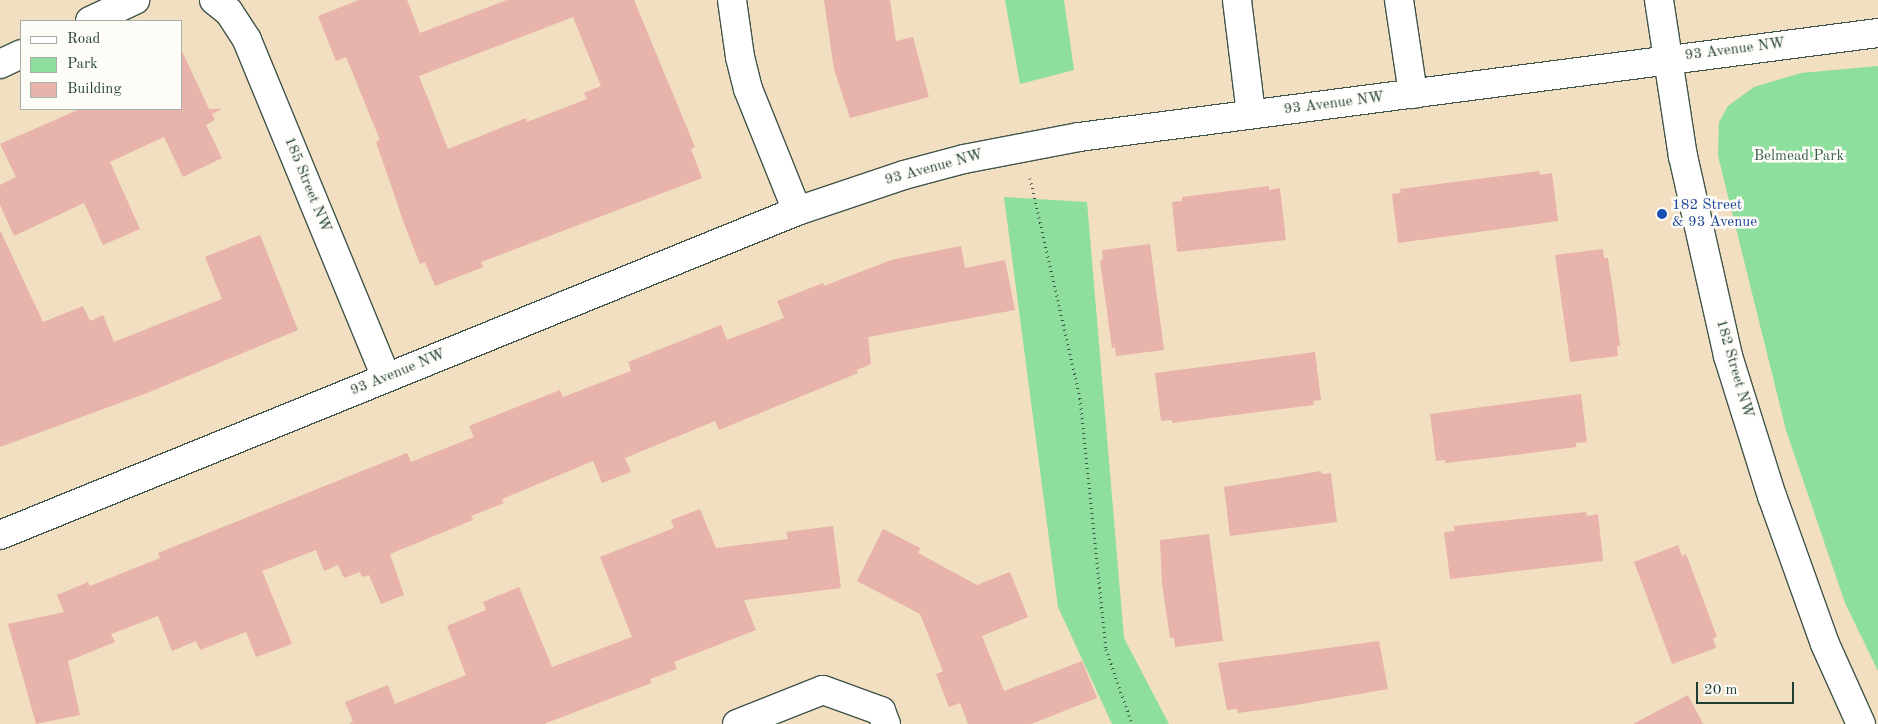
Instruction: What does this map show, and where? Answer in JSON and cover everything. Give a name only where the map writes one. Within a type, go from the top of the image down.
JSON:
[{"type":"street","points":[[92,20],[135,0]]},
{"type":"street","name":"185 Street NW","points":[[215,0],[229,12],[247,40],[386,377]]},
{"type":"street","points":[[732,0],[740,57],[748,89],[797,211]]},
{"type":"street","points":[[1236,0],[1251,114]]},
{"type":"street","points":[[1399,0],[1412,94]]},
{"type":"street","name":"182 Street NW","points":[[1659,0],[1667,59],[1699,235],[1728,356],[1775,505],[1825,644],[1861,724]]},
{"type":"street","name":"93 Avenue NW","points":[[0,535],[797,211],[861,188],[972,157],[1079,137],[1878,32]]},
{"type":"street","points":[[0,64],[20,54]]},
{"type":"street","points":[[737,724],[823,690],[884,718]]},
{"type":"path","points":[[1030,178],[1080,398],[1106,649],[1132,724]]},
{"type":"green space","points":[[1005,0],[1064,0],[1074,70],[1020,84]]},
{"type":"green space","name":"Belmead Park","points":[[1878,66],[1878,671],[1845,603],[1786,430],[1718,156],[1719,122],[1728,106],[1754,87],[1801,73]]},
{"type":"green space","points":[[1004,197],[1087,202],[1124,638],[1169,724],[1112,724],[1058,607]]},
{"type":"building","points":[[359,0],[407,0],[420,33],[507,0],[634,0],[695,147],[691,149],[702,178],[481,262],[483,267],[435,286],[425,262],[420,264],[405,226],[376,142],[380,140],[346,57],[336,61],[318,16]],"holes":[[[573,17],[601,86],[584,93],[587,99],[527,122],[526,118],[448,149],[419,76]]]},
{"type":"building","points":[[824,0],[890,0],[896,41],[913,37],[929,97],[850,118],[834,69]]},
{"type":"building","points":[[182,51],[209,109],[222,109],[212,114],[215,120],[206,125],[222,158],[183,177],[164,137],[110,162],[140,229],[103,245],[84,203],[14,236],[0,205],[0,185],[16,177],[0,144],[78,110],[182,110]]},
{"type":"building","points":[[1539,171],[1540,175],[1552,173],[1558,221],[1398,243],[1392,194],[1401,193],[1400,189]]},
{"type":"building","points":[[1269,186],[1269,190],[1280,188],[1286,240],[1177,252],[1172,202],[1182,201],[1182,197]]},
{"type":"building","points":[[0,230],[43,322],[83,306],[90,321],[103,315],[114,342],[222,299],[205,257],[260,235],[298,330],[147,393],[0,447]]},
{"type":"building","points":[[1150,244],[1164,350],[1116,356],[1115,347],[1112,348],[1100,261],[1103,260],[1102,250]]},
{"type":"building","points":[[961,246],[965,268],[1005,260],[1015,310],[868,337],[871,364],[857,370],[858,373],[719,430],[715,421],[625,458],[631,472],[602,483],[593,461],[502,499],[504,503],[471,516],[473,520],[390,554],[404,595],[381,604],[369,575],[362,577],[360,572],[344,578],[338,565],[324,571],[316,550],[262,571],[292,644],[256,657],[246,632],[200,650],[196,641],[172,651],[158,616],[111,634],[115,642],[68,661],[80,715],[36,724],[8,624],[64,612],[57,595],[88,582],[90,586],[160,558],[158,553],[407,453],[411,462],[474,437],[469,426],[560,390],[563,397],[631,371],[628,362],[721,325],[727,340],[784,318],[777,301],[823,283],[824,286],[891,260]]},
{"type":"building","points":[[1603,249],[1604,258],[1608,258],[1616,311],[1620,346],[1617,346],[1618,356],[1570,362],[1555,255]]},
{"type":"building","points":[[1315,352],[1321,400],[1313,401],[1314,405],[1172,423],[1172,420],[1161,421],[1155,373]]},
{"type":"building","points":[[1581,394],[1587,442],[1576,443],[1576,447],[1523,454],[1445,463],[1445,460],[1436,461],[1430,414]]},
{"type":"building","points":[[1321,471],[1322,474],[1331,473],[1337,522],[1230,536],[1224,487]]},
{"type":"building","points":[[700,509],[716,548],[788,539],[786,532],[833,526],[841,588],[744,600],[756,630],[674,662],[677,669],[650,679],[651,683],[544,724],[349,724],[353,721],[345,702],[388,685],[395,704],[466,675],[447,626],[486,610],[483,602],[519,587],[552,667],[632,637],[600,557],[674,528],[671,520]]},
{"type":"building","points":[[1586,512],[1587,516],[1598,514],[1603,561],[1450,579],[1444,532],[1454,531],[1454,526]]},
{"type":"building","points":[[883,529],[920,548],[918,553],[977,585],[1010,572],[1028,617],[982,636],[1004,691],[1082,661],[1097,698],[1031,724],[968,724],[960,703],[949,707],[936,674],[943,671],[920,614],[857,581]]},
{"type":"building","points":[[1209,534],[1223,641],[1175,647],[1174,638],[1170,638],[1162,584],[1160,540]]},
{"type":"building","points":[[1678,545],[1682,556],[1686,554],[1717,637],[1713,638],[1716,648],[1672,664],[1634,562]]},
{"type":"building","points":[[1379,641],[1388,689],[1238,713],[1237,709],[1227,710],[1218,663]]},
{"type":"building","points":[[1688,695],[1703,724],[1633,724]]},
{"type":"place","name":"182 Street & 93 Avenue","points":[[1662,214]]}]
